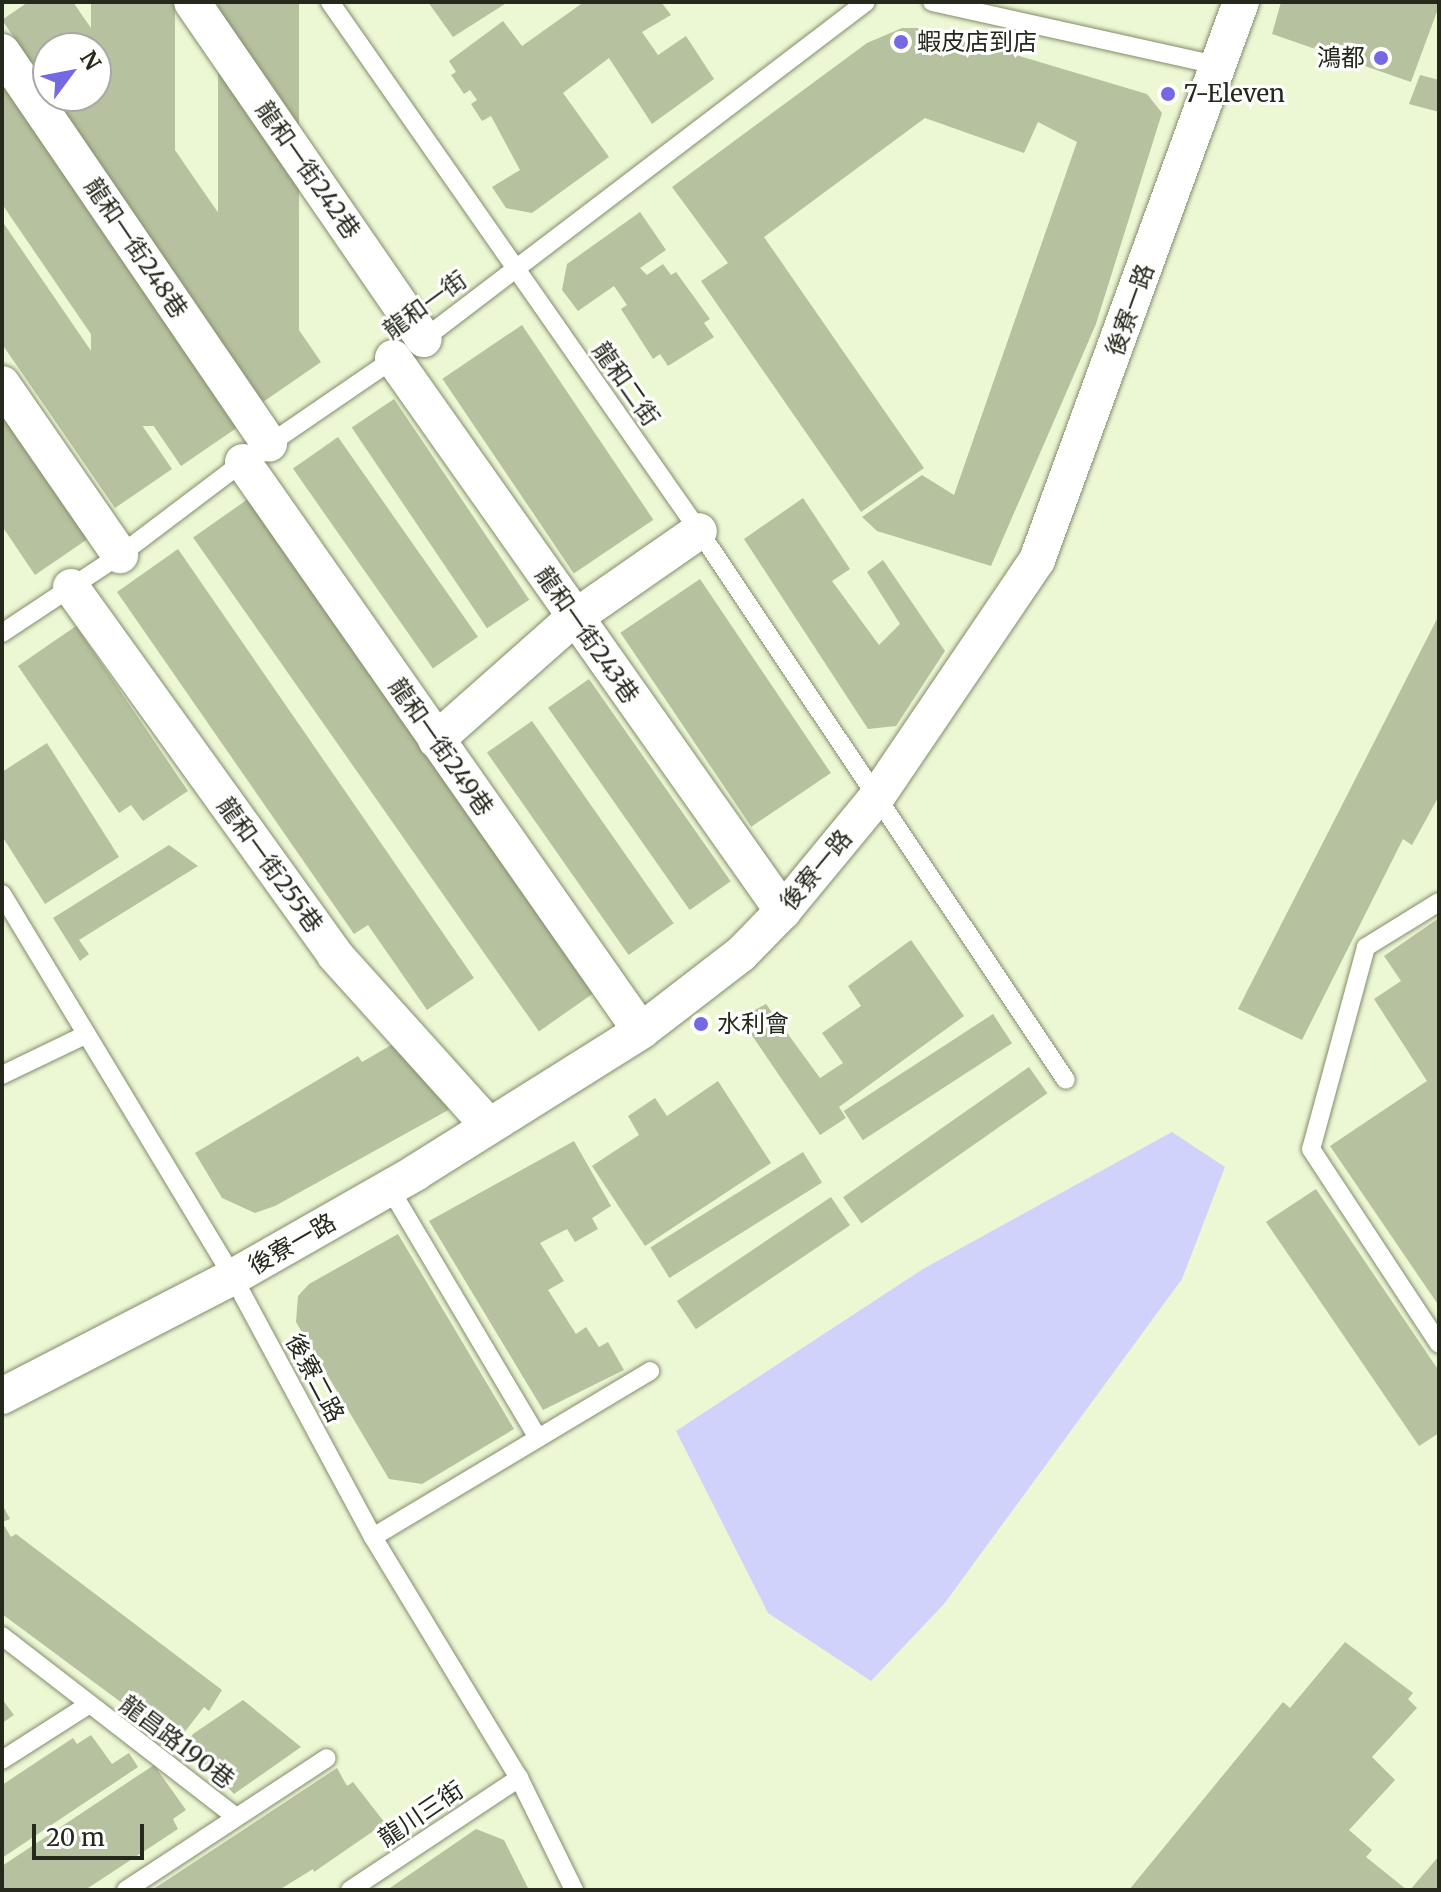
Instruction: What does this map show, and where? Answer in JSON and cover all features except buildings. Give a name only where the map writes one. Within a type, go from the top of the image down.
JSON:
[{"type":"street","name":"龍和一街242巷","points":[[192,2],[424,339]]},
{"type":"street","name":"後寮一路","points":[[2,1396],[233,1277],[489,1126],[641,1031],[741,954],[783,911],[876,798],[1037,560],[1241,2]]},
{"type":"street","name":"龍和一街248巷","points":[[2,52],[256,453]]},
{"type":"street","name":"龍和一街243巷","points":[[393,358],[783,911]]},
{"type":"street","points":[[2,384],[120,555]]},
{"type":"street","name":"龍和一街249巷","points":[[256,453],[436,740],[641,1031]]},
{"type":"street","points":[[436,740],[574,618],[699,531]]},
{"type":"street","name":"龍和一街255巷","points":[[71,587],[335,955],[489,1126]]},
{"type":"lane","name":"龍和二街","points":[[330,2],[699,531],[1066,1080]]},
{"type":"lane","name":"龍和一街","points":[[2,633],[120,555],[256,453],[424,339],[866,2]]},
{"type":"lane","points":[[932,2],[1220,66]]},
{"type":"lane","name":"後寮二路","points":[[2,894],[233,1277],[373,1537],[519,1778],[574,1890]]},
{"type":"lane","points":[[1439,902],[1366,947],[1311,1149],[1439,1344]]},
{"type":"lane","points":[[2,1075],[85,1035]]},
{"type":"lane","points":[[389,1187],[538,1438]]},
{"type":"lane","points":[[373,1537],[650,1371]]},
{"type":"lane","name":"龍昌路190巷","points":[[2,1636],[236,1817]]},
{"type":"lane","name":"龍昌路190巷","points":[[2,1760],[88,1705]]},
{"type":"lane","name":"龍昌路190巷","points":[[126,1890],[327,1758]]},
{"type":"lane","name":"龍川三街","points":[[350,1890],[519,1778]]},
{"type":"water","points":[[1172,1132],[1225,1167],[1182,1279],[944,1604],[871,1681],[768,1613],[676,1431],[923,1269]]},
{"type":"place","name":"蝦皮店到店","points":[[901,42]]},
{"type":"place","name":"鴻都","points":[[1381,58]]},
{"type":"place","name":"7-Eleven","points":[[1168,94]]},
{"type":"place","name":"水利會","points":[[701,1024]]}]
